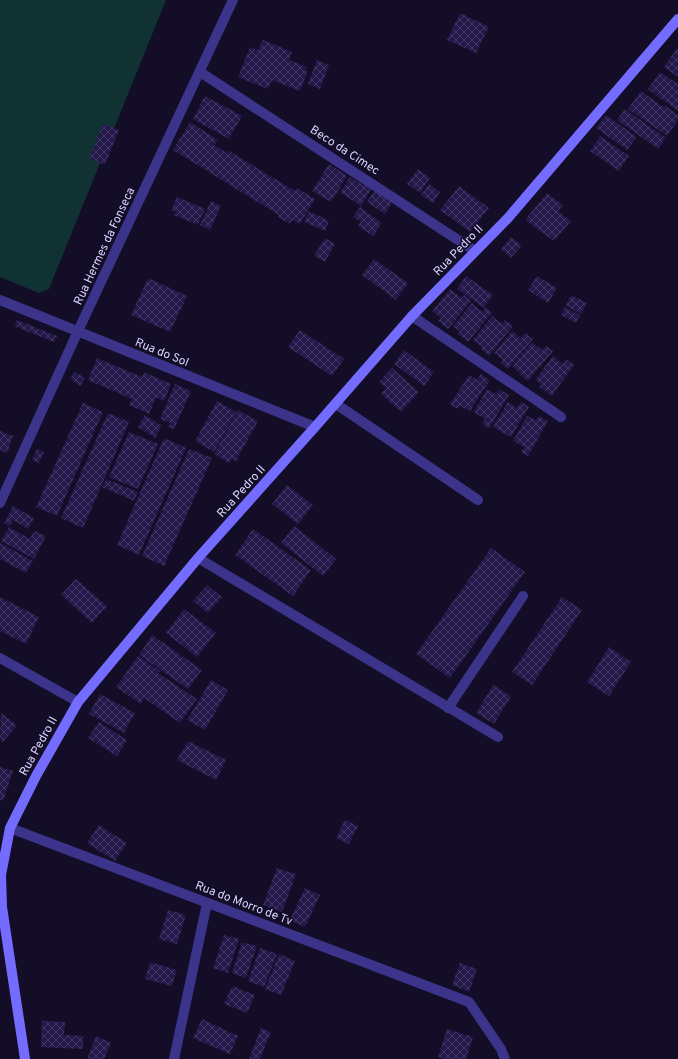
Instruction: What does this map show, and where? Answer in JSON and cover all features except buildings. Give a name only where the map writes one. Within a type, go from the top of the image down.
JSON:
[{"type":"street","name":"Rua Hermes da Fonseca","points":[[0,503],[233,0]]},
{"type":"street","name":"Rua Pedro II","points":[[25,1059],[3,933],[1,875],[10,828],[36,776],[78,702],[198,558],[315,428],[412,316],[508,218],[678,19]]},
{"type":"street","name":"Beco da Cimec","points":[[200,72],[475,251]]},
{"type":"street","name":"Rua do Sol","points":[[0,300],[315,428]]},
{"type":"street","points":[[412,316],[561,417]]},
{"type":"street","points":[[336,404],[478,500]]},
{"type":"street","points":[[198,558],[498,737]]},
{"type":"street","points":[[448,708],[523,596]]},
{"type":"street","points":[[0,658],[78,702]]},
{"type":"street","name":"Rua do Morro de Tv","points":[[10,828],[469,1002],[501,1049],[505,1059]]},
{"type":"street","points":[[174,1059],[207,903]]},
{"type":"green space","points":[[0,0],[166,0],[49,289],[39,293],[0,277]]}]
